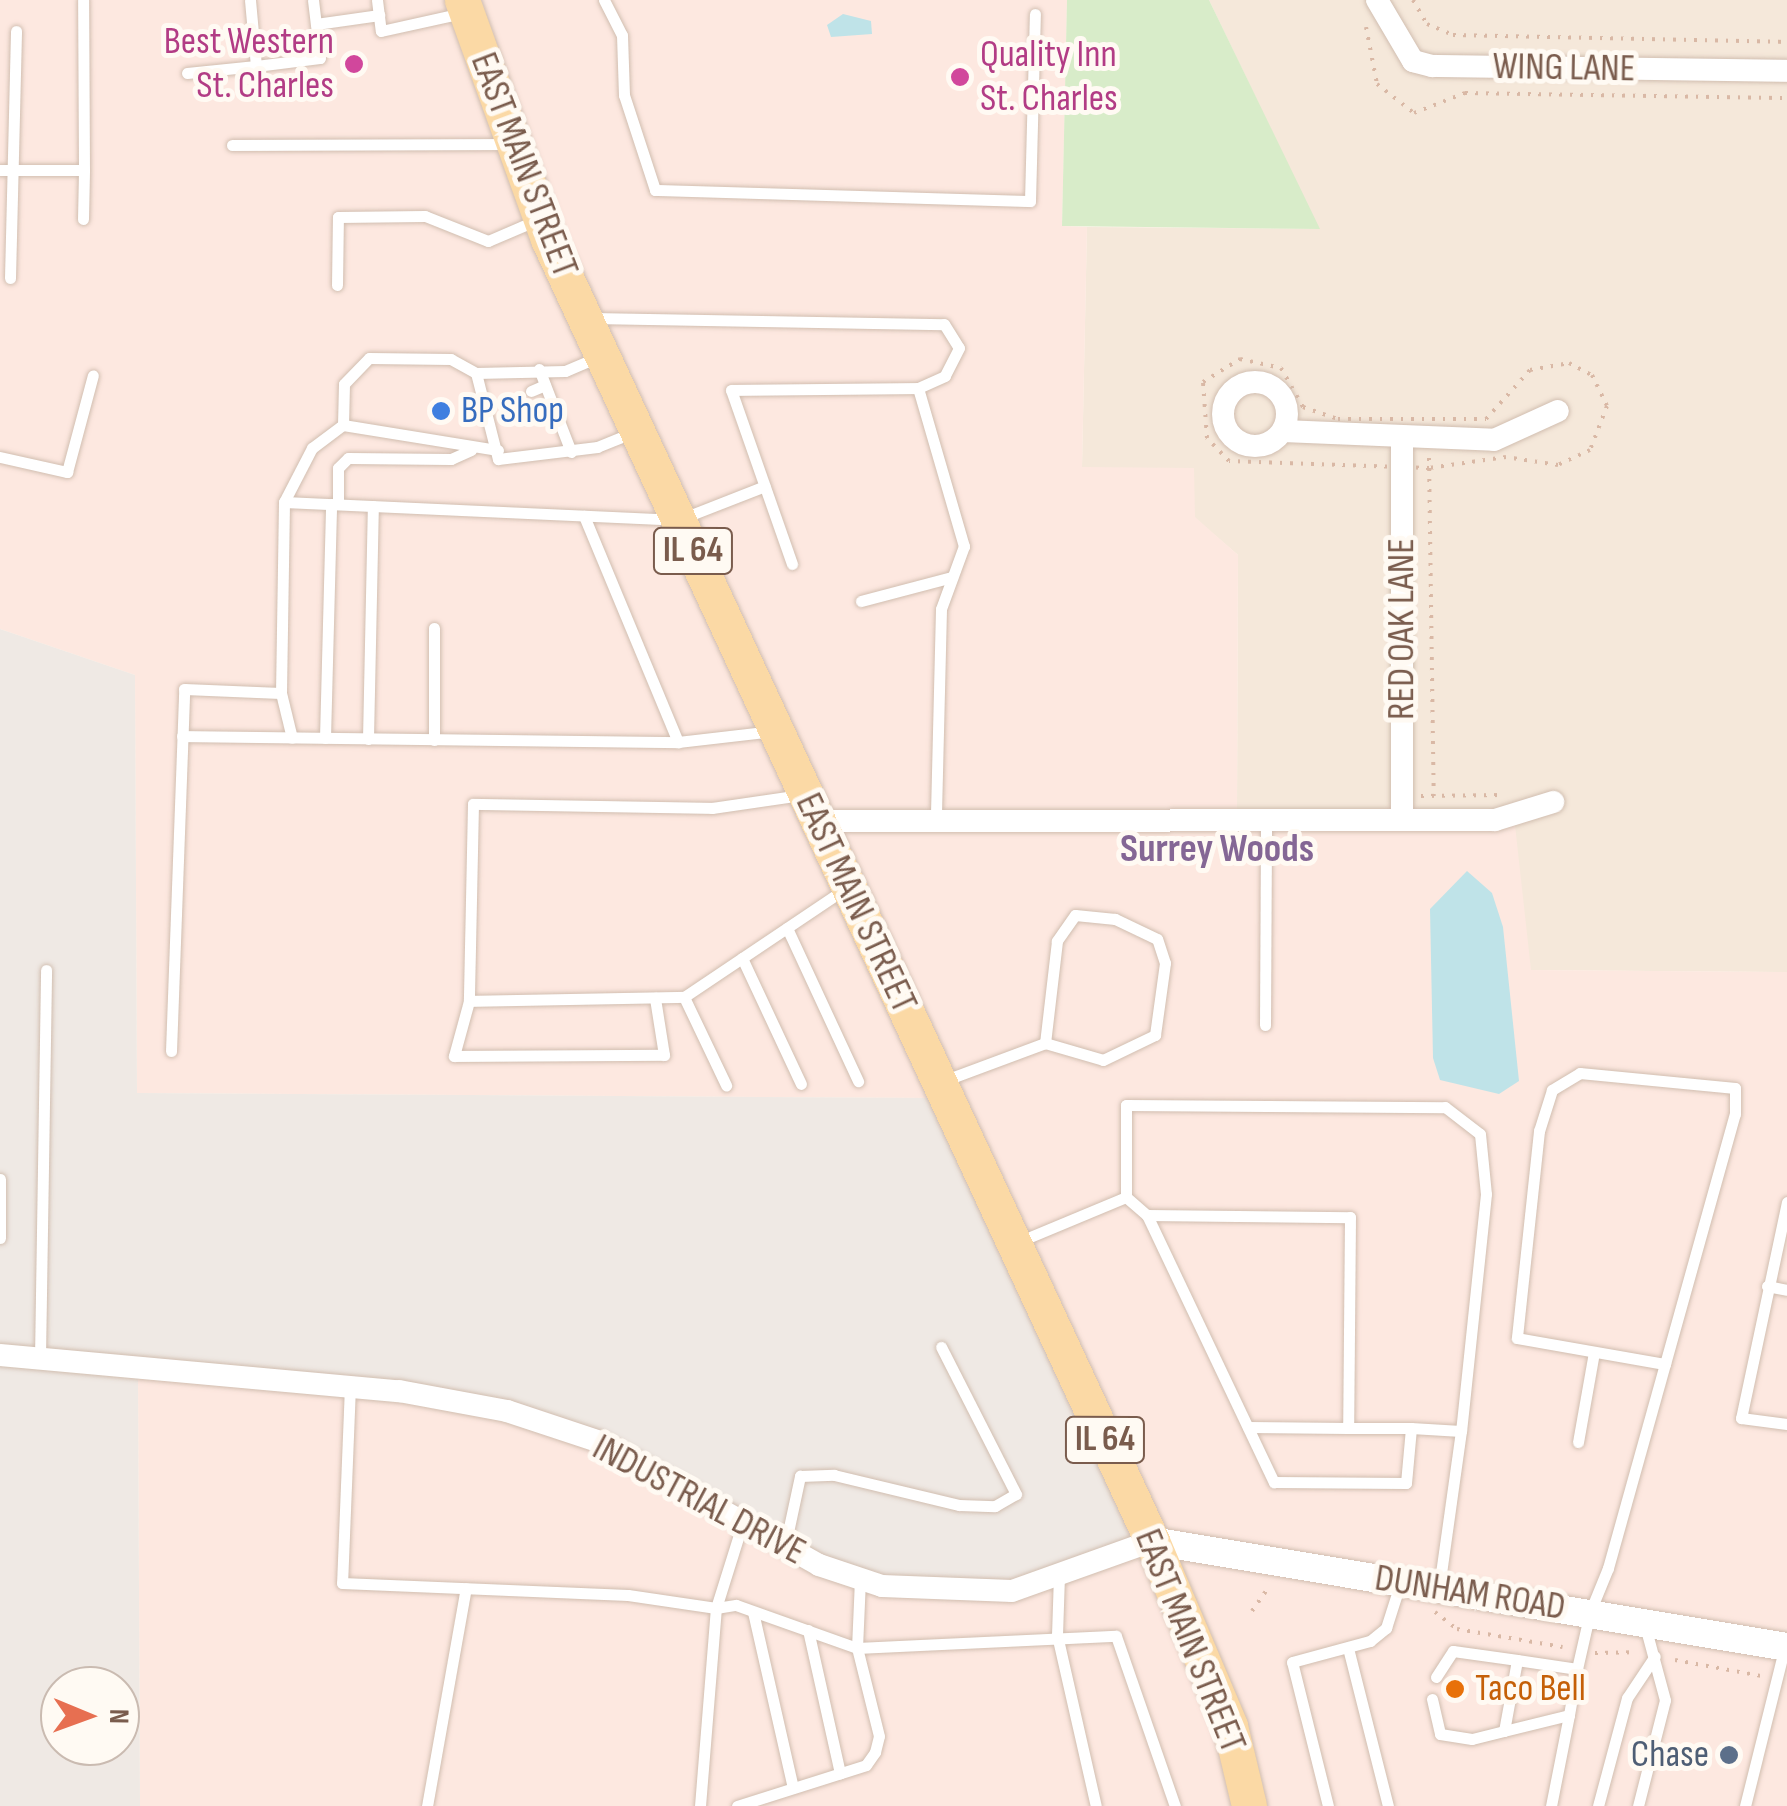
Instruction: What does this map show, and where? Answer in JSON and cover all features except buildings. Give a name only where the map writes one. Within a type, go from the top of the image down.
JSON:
[{"type":"main road","name":"EAST MAIN STREET","points":[[465,6],[541,218],[602,356],[1152,1541],[1230,1726],[1249,1806]]},
{"type":"street","name":"WING LANE","points":[[1377,0],[1413,61],[1432,66],[1787,71]]},
{"type":"street","points":[[1283,431],[1494,440],[1558,411]]},
{"type":"street","name":"RED OAK LANE","points":[[1402,438],[1402,820]]},
{"type":"street","points":[[812,808],[936,821],[1495,820],[1554,802]]},
{"type":"street","name":"INDUSTRIAL DRIVE","points":[[0,1355],[456,1399],[600,1442],[786,1546],[860,1579],[946,1595],[1012,1591],[1152,1541]]},
{"type":"street","name":"DUNHAM ROAD","points":[[1152,1541],[1401,1582],[1432,1598],[1590,1612],[1786,1646]]},
{"type":"lane","points":[[82,219],[83,0]]},
{"type":"lane","points":[[250,0],[256,66]]},
{"type":"lane","points":[[187,73],[320,58],[313,0]]},
{"type":"lane","points":[[377,0],[382,31],[414,30],[465,6]]},
{"type":"lane","points":[[604,0],[622,34],[624,95],[656,190],[1030,201],[1034,14]]},
{"type":"lane","points":[[316,24],[379,16]]},
{"type":"lane","points":[[10,278],[17,170],[16,31]]},
{"type":"lane","points":[[232,144],[514,144]]},
{"type":"lane","points":[[0,170],[84,170]]},
{"type":"lane","points":[[337,285],[338,217],[426,216],[488,240],[541,218]]},
{"type":"lane","points":[[585,318],[944,324],[959,348],[946,376],[918,388],[731,390],[792,564]]},
{"type":"lane","points":[[476,373],[539,370],[602,356]]},
{"type":"lane","points":[[343,424],[344,384],[369,358],[450,358],[476,373],[494,406],[498,459],[570,452],[637,430]]},
{"type":"lane","points":[[539,370],[570,452]]},
{"type":"lane","points":[[0,457],[67,472],[93,376]]},
{"type":"lane","points":[[531,391],[545,385]]},
{"type":"lane","points":[[918,388],[964,546],[941,609],[936,821]]},
{"type":"lane","points":[[541,416],[555,410]]},
{"type":"lane","points":[[292,738],[280,693],[284,502],[312,448],[343,424],[471,450],[498,450]]},
{"type":"lane","points":[[497,434],[510,428]]},
{"type":"lane","points":[[325,738],[338,468],[348,458],[451,459],[471,450]]},
{"type":"lane","points":[[284,502],[678,520],[764,486]]},
{"type":"lane","points":[[368,739],[373,506]]},
{"type":"lane","points":[[584,516],[678,742]]},
{"type":"lane","points":[[860,601],[952,578]]},
{"type":"lane","points":[[434,628],[434,740]]},
{"type":"lane","points":[[170,1051],[184,689],[280,693]]},
{"type":"lane","points":[[182,736],[678,742],[776,730]]},
{"type":"lane","points":[[656,998],[664,1056],[454,1056],[469,1001],[474,804],[812,808]]},
{"type":"lane","points":[[1265,1025],[1266,820]]},
{"type":"lane","points":[[469,1001],[684,998],[848,887]]},
{"type":"lane","points":[[939,1082],[1045,1043],[1103,1060],[1155,1035],[1165,963],[1157,939],[1074,915],[1057,941],[1045,1043]]},
{"type":"lane","points":[[787,928],[858,1080]]},
{"type":"lane","points":[[742,958],[800,1084]]},
{"type":"lane","points":[[40,1358],[46,970]]},
{"type":"lane","points":[[684,998],[726,1085]]},
{"type":"lane","points":[[1552,1806],[1590,1612],[1665,1364],[1735,1114],[1735,1088],[1700,1081],[1580,1073],[1552,1090],[1539,1132],[1517,1338],[1665,1364]]},
{"type":"lane","points":[[1126,1198],[1126,1104],[1445,1108],[1480,1134],[1486,1194],[1460,1431],[1432,1598]]},
{"type":"lane","points":[[0,1179],[0,1238]]},
{"type":"lane","points":[[1014,1244],[1126,1198]]},
{"type":"lane","points":[[1126,1198],[1148,1215],[1274,1482],[1406,1483],[1411,1428]]},
{"type":"lane","points":[[1787,1202],[1741,1418],[1787,1424]]},
{"type":"lane","points":[[1148,1215],[1350,1217],[1348,1428]]},
{"type":"lane","points":[[1767,1286],[1787,1290]]},
{"type":"lane","points":[[786,1546],[800,1476],[834,1475],[960,1506],[996,1506],[1016,1494],[941,1347]]},
{"type":"lane","points":[[1578,1442],[1594,1352]]},
{"type":"lane","points":[[350,1386],[342,1583],[466,1588],[753,1612],[857,1648],[1056,1635],[1116,1636],[1175,1806]]},
{"type":"lane","points":[[1248,1427],[1460,1431]]},
{"type":"lane","points":[[700,1806],[716,1608],[744,1522]]},
{"type":"lane","points":[[1059,1574],[1056,1635],[1096,1806]]},
{"type":"lane","points":[[736,1806],[866,1765],[879,1736],[857,1648],[860,1579]]},
{"type":"lane","points":[[1342,1795],[1327,1803],[1292,1662],[1348,1648],[1386,1628],[1401,1582]]},
{"type":"lane","points":[[427,1806],[466,1588]]},
{"type":"lane","points":[[753,1612],[793,1788]]},
{"type":"lane","points":[[1638,1806],[1664,1714],[1655,1656],[1644,1622]]},
{"type":"lane","points":[[808,1630],[840,1774]]},
{"type":"lane","points":[[1745,1806],[1786,1646]]},
{"type":"lane","points":[[1348,1648],[1363,1736],[1376,1786],[1388,1806]]},
{"type":"lane","points":[[1436,1677],[1453,1651],[1577,1669]]},
{"type":"lane","points":[[1598,1806],[1627,1698],[1655,1656]]},
{"type":"lane","points":[[1504,1731],[1517,1660]]},
{"type":"lane","points":[[1344,1688],[1357,1684]]},
{"type":"lane","points":[[1302,1700],[1317,1696]]},
{"type":"lane","points":[[1432,1700],[1440,1734],[1472,1740],[1569,1715]]},
{"type":"lane","points":[[1308,1726],[1324,1722]]},
{"type":"lane","points":[[1314,1751],[1330,1746]]},
{"type":"lane","points":[[1320,1775],[1336,1770]]},
{"type":"path","points":[[1414,0],[1427,24],[1452,35],[1787,42]]},
{"type":"path","points":[[1429,458],[1434,820]]},
{"type":"path","points":[[1402,795],[1512,794]]},
{"type":"path","points":[[1252,1612],[1272,1581],[1287,1584]]},
{"type":"path","points":[[1432,1598],[1457,1629],[1562,1647]]},
{"type":"path","points":[[1595,1653],[1636,1652]]},
{"type":"path","points":[[1674,1660],[1761,1676]]},
{"type":"shaded area","points":[[0,0],[451,0],[938,1098],[137,1093],[135,675],[0,629]]},
{"type":"shaded area","points":[[471,0],[1067,0],[1062,226],[1087,227],[1082,467],[1194,468],[1195,517],[1238,555],[1237,812],[823,812],[550,219]]},
{"type":"shaded area","points":[[1209,0],[1787,0],[1787,972],[1531,970],[1237,812],[1238,555],[1195,518],[1082,467],[1087,227],[1319,229]]},
{"type":"shaded area","points":[[0,629],[135,675],[137,1093],[938,1098],[1140,1534],[1011,1581],[886,1577],[827,1558],[605,1436],[504,1400],[138,1378],[139,1666],[40,1666],[40,1766],[140,1766],[140,1806],[0,1806]]},
{"type":"shaded area","points":[[1515,825],[1531,970],[1787,972],[1787,1635],[1159,1531],[829,828]]},
{"type":"shaded area","points":[[138,1378],[455,1408],[595,1449],[881,1594],[1015,1602],[1152,1541],[1239,1806],[140,1806]]},
{"type":"shaded area","points":[[1167,1552],[1787,1655],[1787,1806],[1261,1806]]},
{"type":"green space","points":[[1067,0],[1209,0],[1320,229],[1062,226]]},
{"type":"water","points":[[843,14],[871,21],[872,34],[831,37],[827,25]]},
{"type":"water","points":[[1467,871],[1492,893],[1503,927],[1519,1081],[1499,1094],[1440,1080],[1433,1058],[1430,909]]},
{"type":"place","name":"Best Western St. Charles","points":[[354,64]]},
{"type":"place","name":"Quality Inn St. Charles","points":[[960,77]]},
{"type":"place","name":"BP Shop","points":[[441,411]]},
{"type":"place","name":"Taco Bell","points":[[1455,1689]]},
{"type":"place","name":"Chase","points":[[1729,1755]]},
{"type":"district","name":"Surrey Woods","points":[[1217,849]]}]
